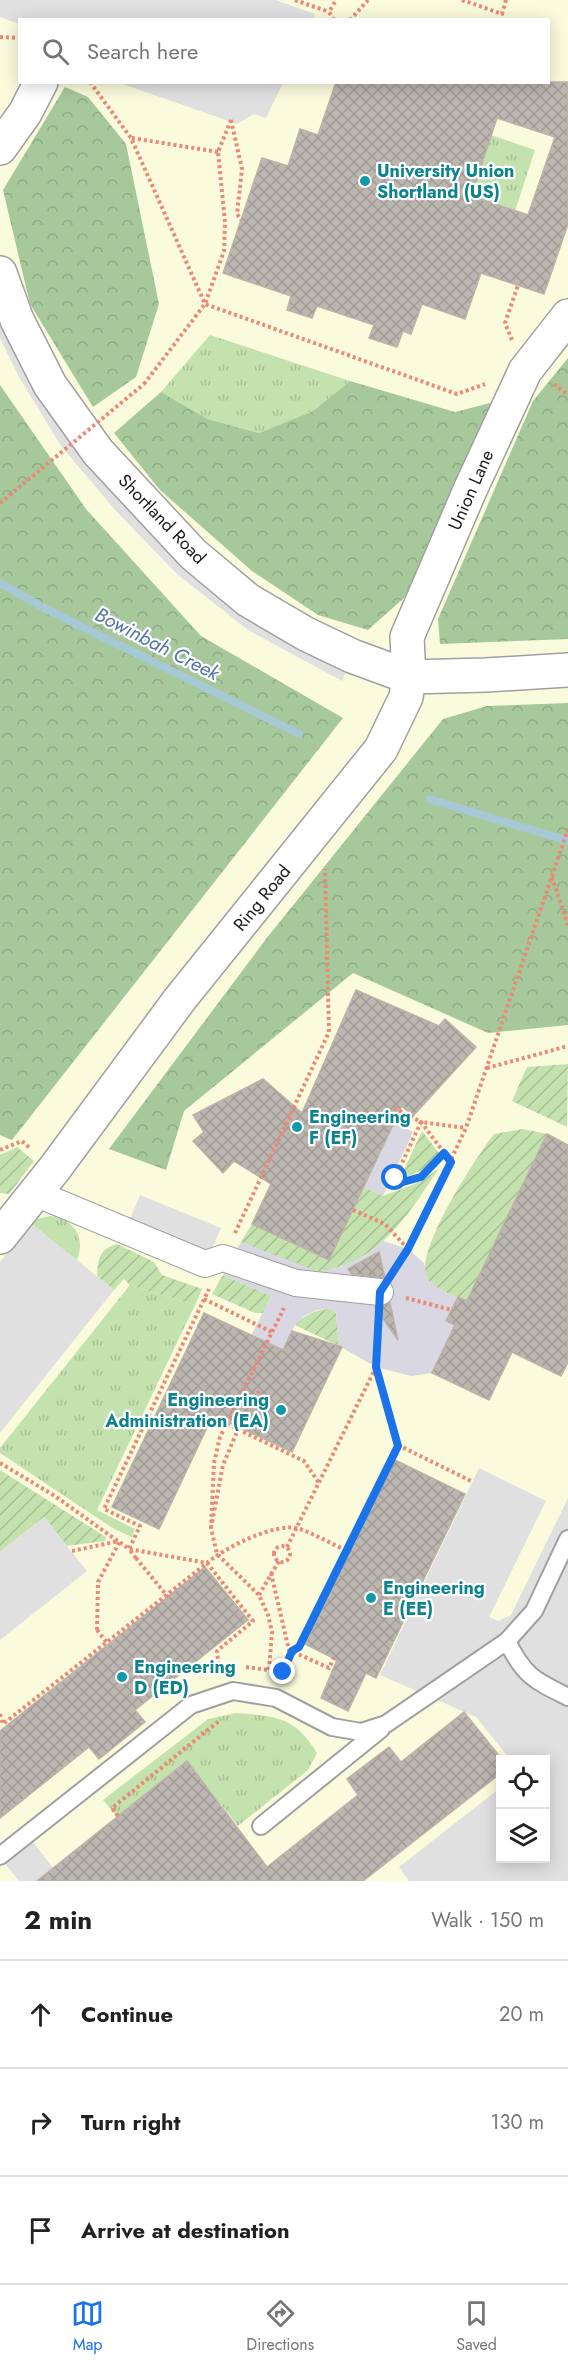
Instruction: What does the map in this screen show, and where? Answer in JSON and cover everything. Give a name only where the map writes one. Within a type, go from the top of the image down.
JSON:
[{"type":"street","points":[[0,148],[26,113],[40,84]]},
{"type":"street","name":"Shortland Road","points":[[0,273],[17,320],[50,386],[98,452],[185,546],[248,600],[277,617],[352,656],[409,676]]},
{"type":"street","name":"Union Lane","points":[[409,676],[407,637],[525,371],[568,316]]},
{"type":"street","points":[[409,676],[486,675],[568,670]]},
{"type":"street","name":"Ring Road","points":[[1,1234],[35,1193],[180,999],[381,749],[406,697],[409,676]]},
{"type":"street","points":[[35,1193],[205,1264],[223,1258],[296,1283],[380,1292]]},
{"type":"lane","points":[[261,1826],[386,1724],[507,1641],[534,1611],[568,1539]]},
{"type":"lane","points":[[507,1641],[519,1666],[537,1681],[568,1697]]},
{"type":"lane","points":[[0,1856],[191,1705],[233,1691],[276,1698],[332,1727],[361,1732],[386,1724]]},
{"type":"path","points":[[295,0],[329,12],[333,18]]},
{"type":"path","points":[[329,12],[336,0]]},
{"type":"path","points":[[352,18],[368,0]]},
{"type":"path","points":[[462,0],[502,14],[506,0]]},
{"type":"path","points":[[0,36],[18,38]]},
{"type":"path","points":[[91,84],[131,138],[205,304],[457,394],[525,371]]},
{"type":"path","points":[[0,503],[144,384],[205,304],[224,251],[225,222],[218,152],[231,120],[242,169],[237,214],[241,220]]},
{"type":"path","points":[[131,138],[218,152]]},
{"type":"path","points":[[505,323],[518,285]]},
{"type":"path","points":[[283,1672],[292,1651],[299,1647],[348,1551],[398,1446],[376,1367],[380,1292],[408,1249],[466,1128],[568,829]]},
{"type":"path","points":[[129,1549],[140,1526],[104,1509],[329,1032],[325,861]]},
{"type":"path","points":[[552,877],[568,926]]},
{"type":"path","points":[[487,1068],[568,1046]]},
{"type":"path","points":[[394,1108],[421,1122],[466,1128]]},
{"type":"path","points":[[421,1122],[395,1178],[403,1182],[421,1177],[444,1153]]},
{"type":"path","points":[[421,1122],[451,1162]]},
{"type":"path","points":[[0,1150],[22,1141],[36,1153]]},
{"type":"path","points":[[353,1210],[385,1224],[408,1249]]},
{"type":"path","points":[[269,1670],[272,1632],[268,1615],[258,1595],[217,1554],[211,1528],[214,1462],[227,1424],[296,1283]]},
{"type":"path","points":[[380,1292],[452,1310]]},
{"type":"path","points":[[204,1299],[272,1332]]},
{"type":"path","points":[[286,1547],[376,1367]]},
{"type":"path","points":[[211,1528],[223,1465],[238,1427],[258,1391]]},
{"type":"path","points":[[227,1424],[304,1461],[313,1471],[319,1484]]},
{"type":"path","points":[[398,1446],[473,1482]]},
{"type":"path","points":[[0,1463],[55,1496],[120,1541],[168,1597]]},
{"type":"path","points":[[0,1714],[3,1724],[217,1554],[271,1530],[297,1528],[348,1551]]},
{"type":"path","points":[[72,1551],[120,1541]]},
{"type":"path","points":[[108,1644],[98,1630],[98,1582],[120,1541]]},
{"type":"path","points":[[279,1561],[275,1552],[282,1546],[286,1547]]},
{"type":"path","points":[[279,1561],[288,1560],[290,1556],[286,1547]]},
{"type":"path","points":[[129,1549],[207,1563],[253,1621],[217,1650],[219,1669]]},
{"type":"path","points":[[258,1595],[279,1561]]},
{"type":"path","points":[[271,1574],[289,1650],[329,1668],[334,1658]]},
{"type":"path","points":[[118,1816],[112,1808],[223,1718]]},
{"type":"shaded area","points":[[0,0],[568,0],[568,1881],[0,1881]]},
{"type":"shaded area","points":[[0,0],[275,0],[315,14],[314,18],[18,18],[18,24],[0,17]]},
{"type":"shaded area","points":[[123,84],[282,84],[266,118],[254,114],[237,124]]},
{"type":"shaded area","points":[[0,273],[17,320],[155,516],[352,656],[342,681],[248,630],[177,574],[117,512],[61,446],[19,377],[0,338]]},
{"type":"shaded area","points":[[394,1123],[413,1132],[383,1196],[364,1187]]},
{"type":"shaded area","points":[[140,1195],[221,1228],[205,1264],[125,1231]]},
{"type":"shaded area","points":[[31,1223],[114,1290],[0,1433],[0,1262]]},
{"type":"shaded area","points":[[383,1241],[408,1249],[424,1263],[427,1279],[442,1291],[458,1297],[446,1321],[455,1325],[432,1373],[411,1376],[376,1367],[339,1346],[336,1313],[329,1309],[317,1310],[304,1316],[295,1325],[276,1364],[245,1348],[271,1296],[223,1275],[241,1242],[319,1272],[341,1267],[365,1256]]},
{"type":"shaded area","points":[[479,1468],[546,1501],[489,1617],[498,1621],[511,1615],[568,1498],[568,1881],[409,1881],[399,1867],[496,1791],[496,1863],[550,1863],[550,1755],[507,1755],[476,1717],[380,1675]]},
{"type":"shaded area","points":[[44,1517],[87,1571],[0,1640],[0,1552]]},
{"type":"shaded area","points":[[27,1834],[53,1868],[37,1881],[19,1881],[0,1857]]},
{"type":"green space","points":[[65,87],[88,97],[126,144],[159,304],[136,377],[93,407],[30,304],[3,190]]},
{"type":"green space","points":[[491,135],[535,150],[515,211],[471,196]]},
{"type":"green space","points":[[210,335],[350,381],[313,411],[259,433],[208,419],[161,392]]},
{"type":"green space","points":[[568,358],[568,639],[440,644],[438,619],[533,401]]},
{"type":"green space","points":[[350,381],[455,412],[494,402],[404,598],[368,630],[318,615],[252,571],[160,490],[114,433],[161,392],[208,419],[259,433],[313,411]]},
{"type":"green space","points":[[0,385],[86,509],[201,636],[343,718],[12,1140],[0,1135]]},
{"type":"green space","points":[[568,703],[568,1025],[488,1033],[353,973],[184,1111],[166,1170],[109,1149],[266,939],[443,719],[487,706]]},
{"type":"green space","points":[[568,1064],[567,1127],[512,1101],[527,1067]]},
{"type":"green space","points":[[523,1129],[547,1134],[467,1301],[440,1289],[427,1278],[425,1266],[429,1248],[449,1205],[474,1162],[494,1134]]},
{"type":"green space","points":[[422,1131],[439,1153],[428,1167],[407,1177],[402,1174]]},
{"type":"green space","points":[[17,1147],[34,1161],[9,1194],[0,1193],[0,1155]]},
{"type":"green space","points":[[439,1168],[396,1228],[369,1253],[353,1262],[318,1272],[241,1242],[252,1224],[329,1259],[364,1187],[383,1196],[420,1182]]},
{"type":"green space","points":[[50,1216],[66,1221],[76,1230],[80,1244],[77,1260],[60,1247],[0,1300],[49,1238],[31,1223],[36,1219]]},
{"type":"green space","points":[[117,1244],[154,1262],[162,1275],[202,1289],[195,1305],[130,1285],[124,1279],[114,1290],[97,1276],[101,1255],[106,1249]]},
{"type":"green space","points":[[223,1275],[271,1296],[263,1313],[255,1313],[212,1294]]},
{"type":"green space","points":[[130,1285],[195,1305],[97,1510],[135,1529],[132,1537],[114,1529],[0,1453],[0,1448]]},
{"type":"green space","points":[[329,1309],[336,1313],[339,1346],[295,1325],[310,1314]]},
{"type":"green space","points":[[0,1470],[106,1537],[105,1541],[67,1546],[44,1517],[0,1552]]},
{"type":"green space","points":[[236,1713],[262,1715],[283,1720],[301,1732],[317,1753],[308,1770],[238,1826],[187,1761],[117,1817],[103,1800],[208,1719]]},
{"type":"building","name":"University Union Shortland (US)","points":[[550,82],[568,82],[568,224],[544,294],[481,273],[465,319],[422,304],[411,334],[403,331],[397,347],[369,338],[374,325],[317,306],[312,318],[287,310],[291,296],[223,273],[262,158],[288,166],[300,129],[318,135],[335,84],[550,84]],"holes":[[[497,118],[555,137],[528,215],[471,196]]]},
{"type":"building","name":"Engineering F (EF)","points":[[356,990],[439,1026],[445,1019],[476,1047],[413,1116],[402,1106],[329,1260],[252,1224],[271,1184],[234,1161],[223,1173],[193,1141],[204,1132],[193,1115],[263,1079],[302,1113]]},
{"type":"building","points":[[547,1134],[568,1145],[568,1362],[561,1376],[512,1352],[489,1400],[432,1373],[455,1325],[446,1321],[458,1297],[467,1301]]},
{"type":"building","points":[[379,1252],[385,1278],[352,1274],[348,1269]]},
{"type":"building","points":[[390,1303],[398,1340],[375,1307]]},
{"type":"building","name":"Engineering Administration (EA)","points":[[204,1313],[283,1350],[292,1331],[342,1347],[292,1452],[213,1415],[159,1529],[112,1507]]},
{"type":"building","name":"Engineering E (EE)","points":[[395,1460],[465,1494],[376,1678],[366,1673],[348,1711],[321,1698],[337,1660],[305,1644]]},
{"type":"building","name":"Engineering D (ED)","points":[[205,1567],[248,1620],[135,1710],[145,1722],[99,1759],[89,1747],[0,1818],[0,1731]]},
{"type":"building","points":[[464,1712],[499,1755],[496,1755],[496,1777],[363,1881],[37,1881],[187,1761],[267,1867],[358,1795],[347,1779],[389,1747],[401,1762]]},
{"type":"waterway","name":"Bowinbah Creek","points":[[0,583],[44,608],[299,734]]},
{"type":"waterway","name":"Bowinbah Creek","points":[[429,799],[568,841]]},
{"type":"place","name":"University Union Shortland (US)","points":[[365,181]]},
{"type":"place","name":"Engineering F (EF)","points":[[297,1127]]},
{"type":"place","name":"Engineering Administration (EA)","points":[[281,1410]]},
{"type":"place","name":"Engineering E (EE)","points":[[371,1598]]},
{"type":"place","name":"Engineering D (ED)","points":[[122,1677]]},
{"type":"route","points":[[283,1672],[292,1651],[299,1647],[398,1446],[376,1367],[380,1292],[408,1249],[451,1162],[444,1153],[421,1177],[410,1182],[403,1182],[395,1178]]}]
